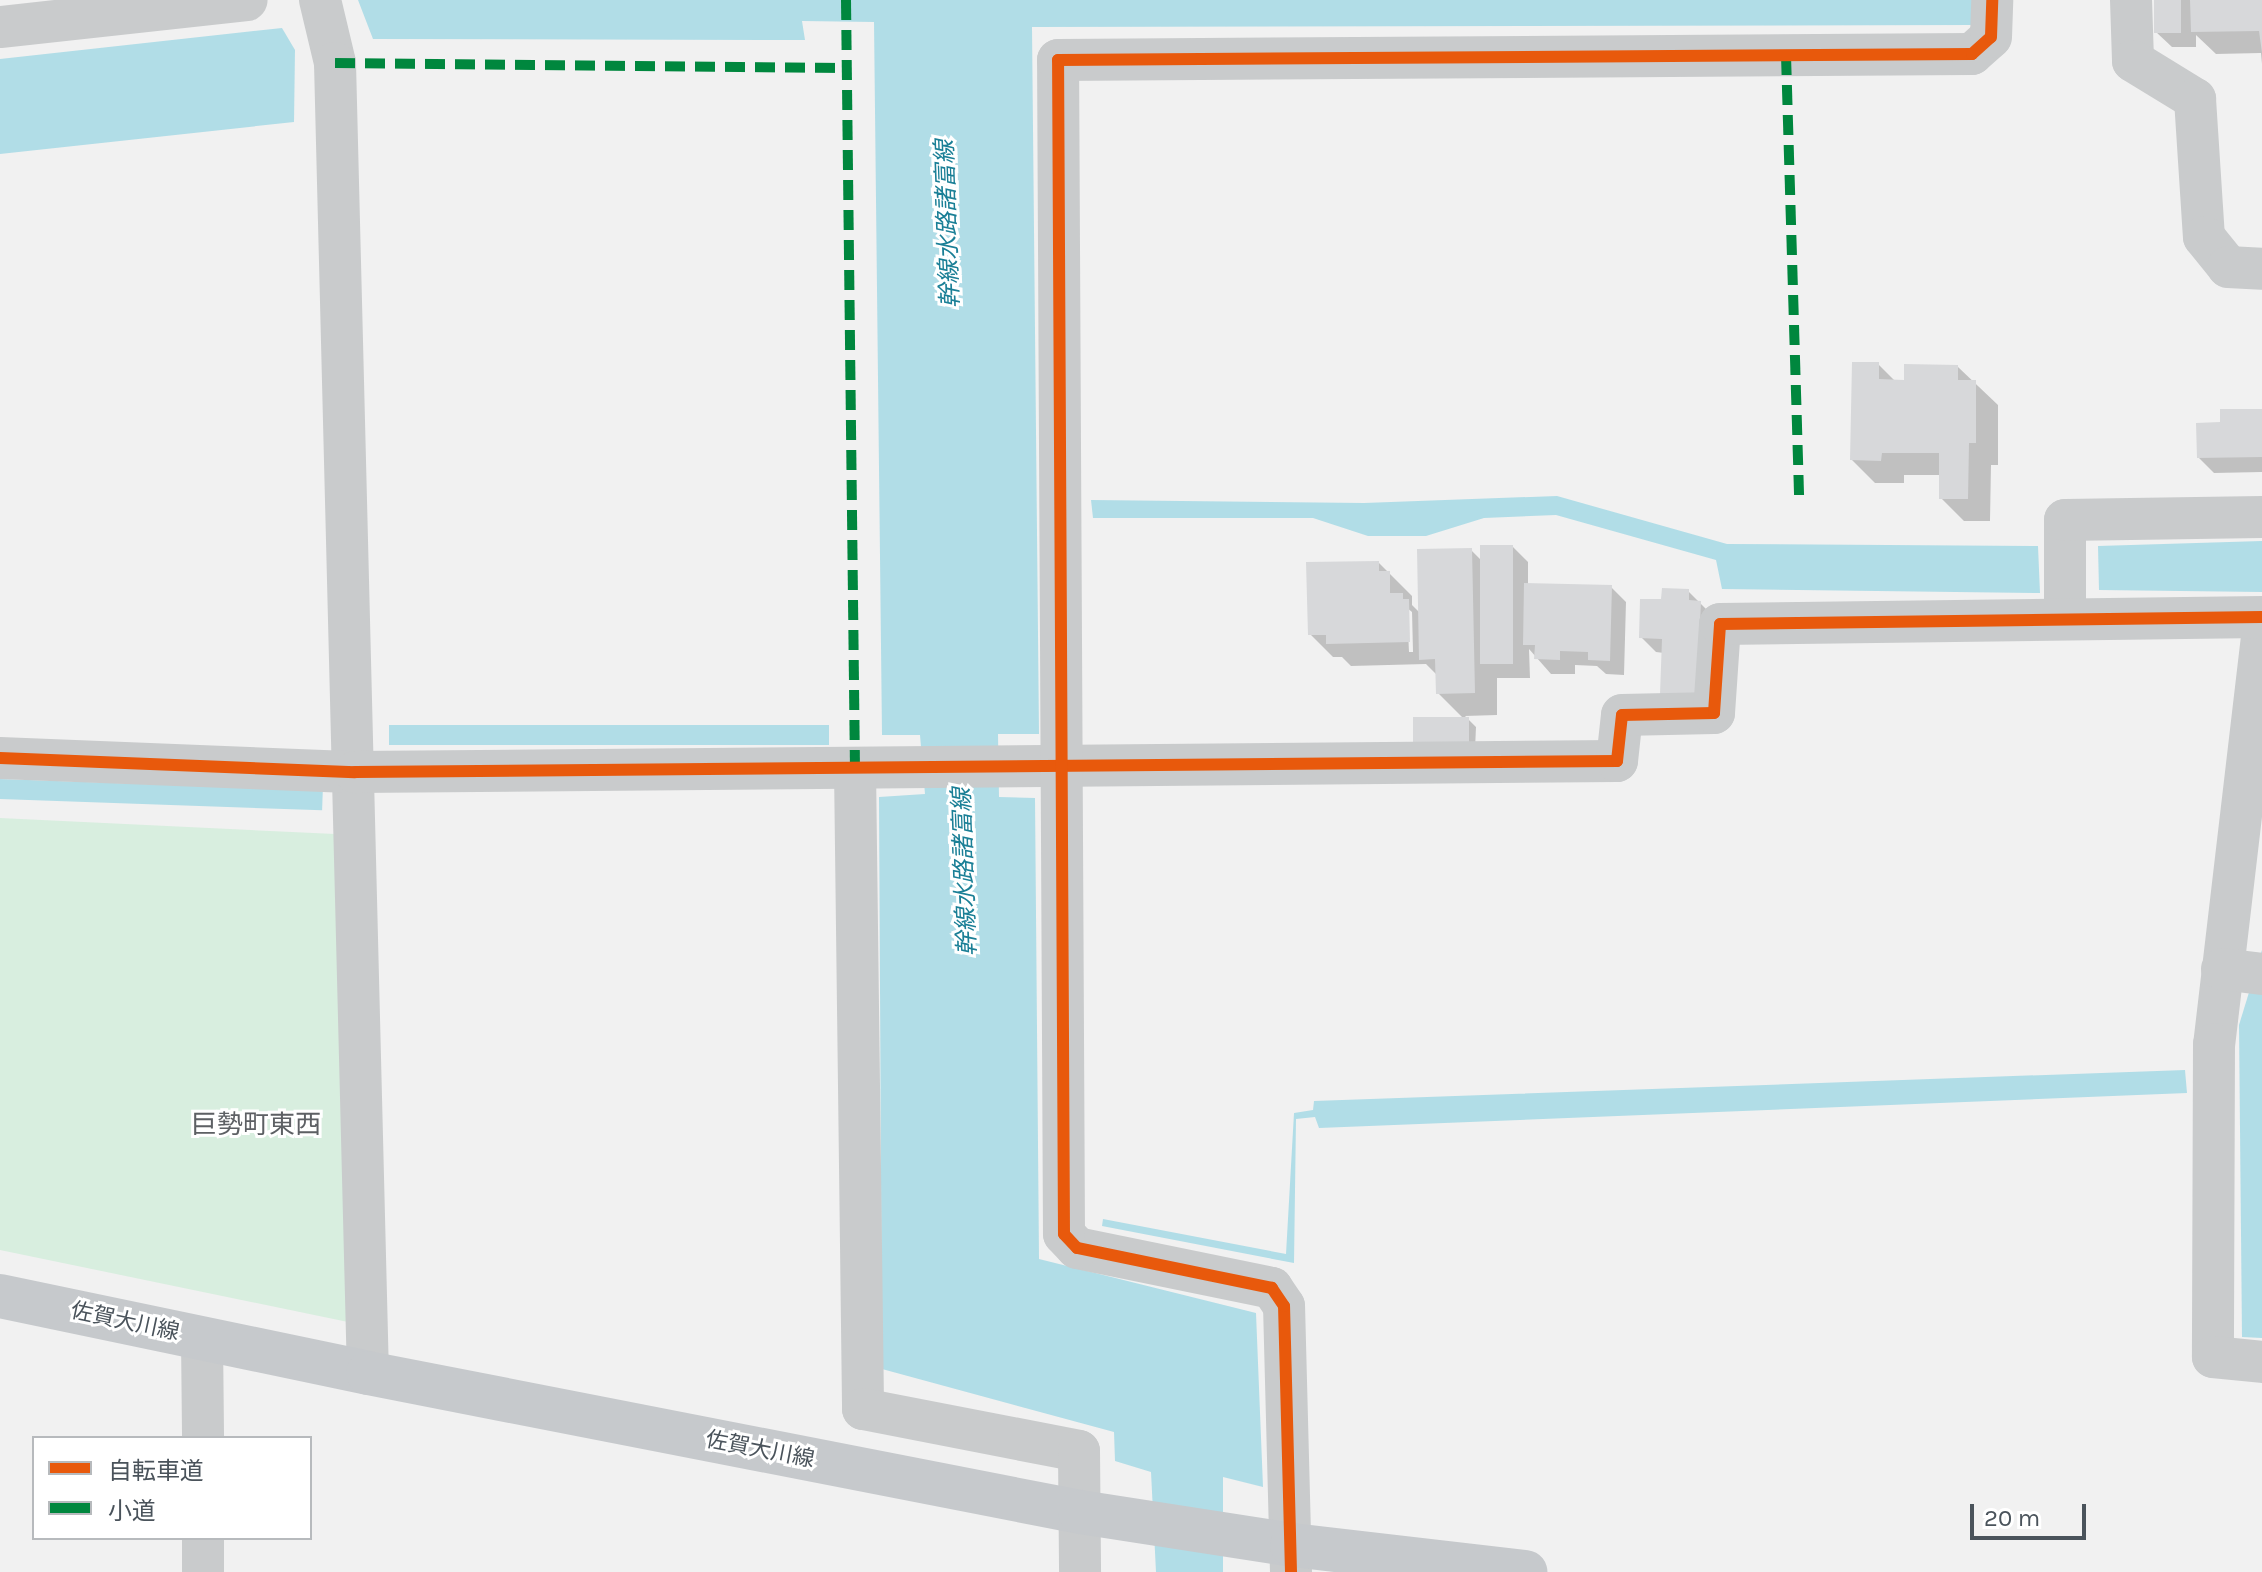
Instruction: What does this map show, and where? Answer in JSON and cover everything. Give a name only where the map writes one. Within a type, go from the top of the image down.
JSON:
[{"type":"main road","name":"佐賀大川線","points":[[0,1296],[368,1373],[1080,1512],[1235,1536],[1292,1558],[1525,1572]]},
{"type":"street","points":[[0,27],[247,0]]},
{"type":"street","points":[[320,0],[335,63],[368,1373]]},
{"type":"street","points":[[1292,1558],[1284,1306],[1272,1288],[1077,1248],[1064,1234],[1058,60],[1972,54],[1991,37],[1992,0]]},
{"type":"street","points":[[2131,0],[2133,61],[2195,99],[2204,237],[2228,267],[2262,269]]},
{"type":"street","points":[[2065,618],[2065,520],[2262,517]]},
{"type":"street","points":[[0,758],[355,772],[1617,761],[1622,715],[1714,713],[1720,624],[2262,617]]},
{"type":"street","points":[[2262,637],[2242,971],[2214,1044],[2213,1357],[2262,1362]]},
{"type":"street","points":[[855,768],[863,1409],[1079,1451],[1080,1572]]},
{"type":"street","points":[[202,1338],[203,1436]]},
{"type":"street","points":[[203,1540],[203,1572]]},
{"type":"green space","points":[[0,818],[335,834],[348,1322],[0,1250]]},
{"type":"water","name":"幹線水路諸富線","points":[[358,0],[1972,0],[1972,25],[1032,27],[1039,734],[998,734],[999,797],[1035,798],[1039,1259],[1256,1313],[1263,1487],[1223,1477],[1223,1572],[1156,1572],[1151,1472],[1115,1461],[1114,1432],[882,1369],[879,797],[925,794],[920,735],[882,735],[874,22],[802,21],[805,40],[373,39]]},
{"type":"water","points":[[282,28],[295,50],[294,122],[0,154],[0,59]]},
{"type":"water","points":[[1557,496],[1727,544],[2038,546],[2040,593],[1722,589],[1716,560],[1556,515],[1484,518],[1426,536],[1368,536],[1313,518],[1093,518],[1091,500],[1364,503]]},
{"type":"water","points":[[2262,541],[2262,592],[2099,590],[2098,546]]},
{"type":"water","points":[[389,725],[829,725],[829,745],[389,745]]},
{"type":"water","points":[[0,779],[323,790],[322,810],[0,799]]},
{"type":"water","points":[[2262,950],[2262,1338],[2242,1337],[2239,1025]]},
{"type":"water","points":[[2185,1070],[2187,1093],[1319,1128],[1315,1117],[1296,1119],[1294,1263],[1102,1226],[1103,1219],[1286,1254],[1294,1113],[1313,1110],[1314,1101]]},
{"type":"building","points":[[2154,0],[2181,0],[2181,33],[2154,33]]},
{"type":"building","points":[[2190,0],[2262,0],[2262,53],[2259,31],[2191,32]]},
{"type":"building","points":[[1852,362],[1879,362],[1879,379],[1904,380],[1904,364],[1958,365],[1958,380],[1976,380],[1976,443],[1969,443],[1968,499],[1939,499],[1939,453],[1882,453],[1881,461],[1850,460]]},
{"type":"building","points":[[2220,409],[2262,409],[2262,457],[2197,458],[2196,423],[2220,422]]},
{"type":"building","points":[[1480,545],[1513,545],[1513,664],[1480,664]]},
{"type":"building","points":[[1472,548],[1475,693],[1436,694],[1435,659],[1419,660],[1417,549]]},
{"type":"building","points":[[1379,561],[1379,571],[1390,571],[1390,593],[1403,593],[1403,599],[1409,599],[1410,642],[1326,644],[1326,635],[1308,635],[1306,562]]},
{"type":"building","points":[[1524,583],[1612,585],[1610,661],[1588,660],[1588,652],[1560,651],[1560,660],[1534,659],[1535,645],[1523,645]]},
{"type":"building","points":[[1662,588],[1689,589],[1689,600],[1701,601],[1697,695],[1660,694],[1662,639],[1639,638],[1640,599],[1661,599]]},
{"type":"building","points":[[1413,717],[1469,717],[1469,743],[1413,743]]},
{"type":"marked path","points":[[846,0],[855,768]]},
{"type":"marked path","points":[[1786,55],[1799,499]]},
{"type":"marked path","points":[[335,63],[845,68]]},
{"type":"cycle path","points":[[1291,1572],[1284,1306],[1272,1288],[1077,1248],[1064,1234],[1058,60],[1972,54],[1991,37],[1992,0]]},
{"type":"cycle path","points":[[0,758],[355,772],[1617,761],[1622,715],[1714,713],[1720,624],[2262,617]]},
{"type":"district","name":"巨勢町東西","points":[[256,1125]]}]
